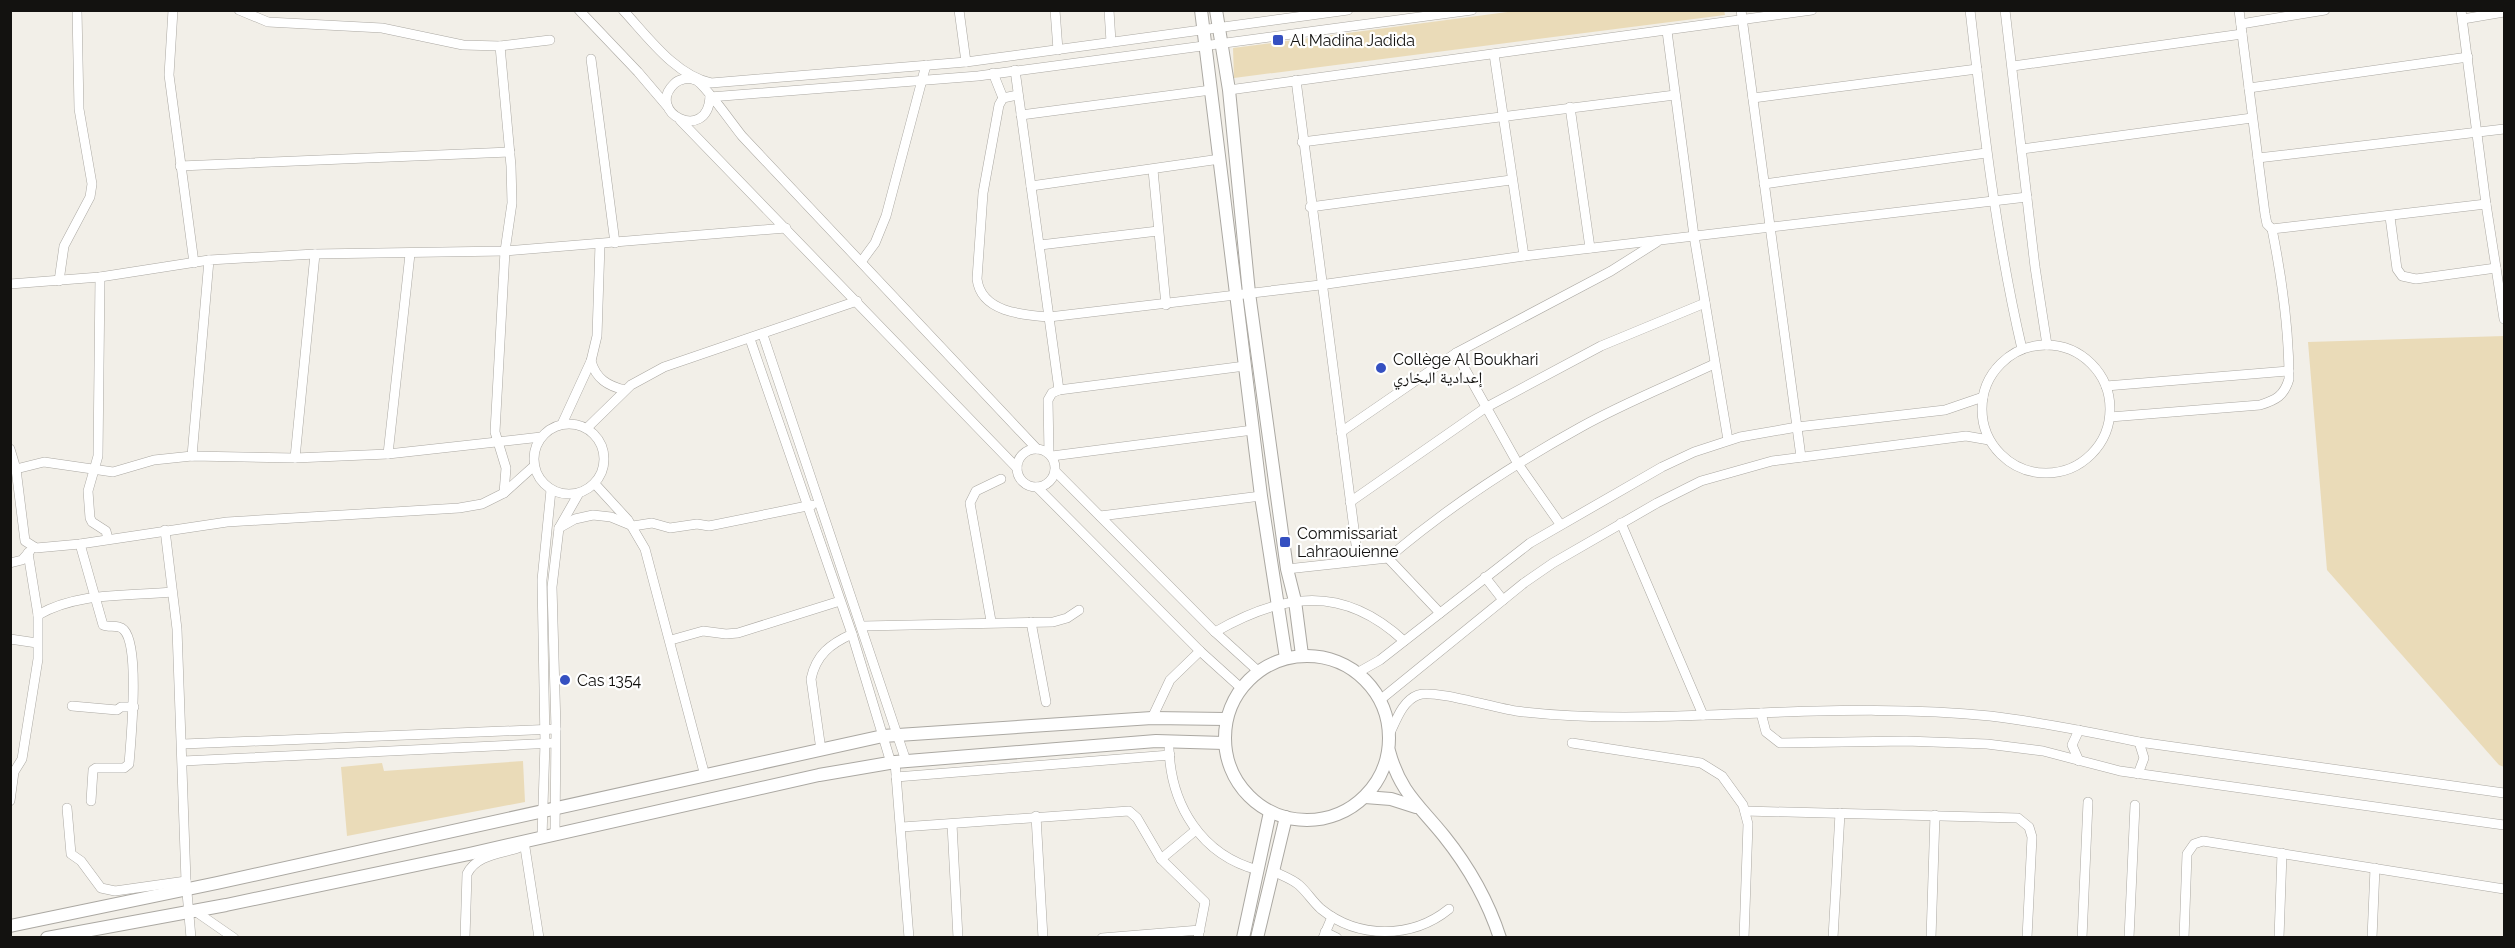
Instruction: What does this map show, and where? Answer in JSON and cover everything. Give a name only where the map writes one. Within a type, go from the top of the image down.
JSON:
[{"type":"street","points":[[59,281],[64,246],[90,197],[92,184],[79,109],[77,10]]},
{"type":"street","points":[[173,10],[169,75],[194,263]]},
{"type":"street","points":[[239,10],[268,22],[382,28],[463,45],[500,46],[550,40]]},
{"type":"street","points":[[579,10],[638,72],[669,109],[1017,468],[1023,482],[1037,487],[1200,651],[1240,688]]},
{"type":"street","points":[[622,10],[664,54],[703,84],[710,97],[742,136],[1037,449],[1050,455],[1253,430]]},
{"type":"street","points":[[959,10],[966,62]]},
{"type":"street","points":[[1055,10],[1058,50]]},
{"type":"street","points":[[1109,10],[1111,42]]},
{"type":"street","points":[[1201,10],[1261,496],[1286,658]]},
{"type":"street","points":[[1216,10],[1229,90],[1249,294],[1287,569],[1295,601],[1302,656]]},
{"type":"street","points":[[669,109],[666,98],[672,86],[684,79],[711,83],[966,62],[1348,10]]},
{"type":"street","points":[[710,97],[993,74],[1472,10]]},
{"type":"street","points":[[1229,90],[1666,31],[1741,16],[1812,10]]},
{"type":"street","points":[[1970,10],[1986,153],[2008,289],[2022,350]]},
{"type":"street","points":[[2005,10],[2047,345]]},
{"type":"street","points":[[2110,417],[2268,403],[2282,395],[2289,379],[2287,323],[2272,229],[2267,224],[2265,214],[2239,10]]},
{"type":"street","points":[[2013,66],[2242,29],[2325,10]]},
{"type":"street","points":[[2505,12],[2462,15],[2486,204],[2505,319]]},
{"type":"street","points":[[1741,16],[1801,457]]},
{"type":"street","points":[[1666,31],[1704,303],[1728,440]]},
{"type":"street","points":[[500,46],[510,152],[512,204],[505,251],[495,432],[506,468],[504,494]]},
{"type":"street","points":[[1494,54],[1524,256]]},
{"type":"street","points":[[2249,88],[2468,57]]},
{"type":"street","points":[[591,59],[615,243]]},
{"type":"street","points":[[861,262],[875,243],[886,216],[926,65]]},
{"type":"street","points":[[1753,98],[1977,69]]},
{"type":"street","points":[[1015,70],[1059,390]]},
{"type":"street","points":[[993,74],[1003,98]]},
{"type":"street","points":[[1296,80],[1320,285],[1358,560]]},
{"type":"street","points":[[1021,115],[1211,90]]},
{"type":"street","points":[[1018,94],[1003,98],[999,105],[982,202],[978,290],[980,295],[995,306],[1015,313],[1050,316],[1166,305],[1524,256],[2027,197]]},
{"type":"street","points":[[1302,142],[1675,95]]},
{"type":"street","points":[[679,119],[688,121],[702,117],[707,111],[710,97]]},
{"type":"street","points":[[1570,107],[1590,248]]},
{"type":"street","points":[[2022,149],[2253,118]]},
{"type":"street","points":[[2258,158],[2505,129]]},
{"type":"street","points":[[180,166],[510,152]]},
{"type":"street","points":[[1764,184],[1986,153]]},
{"type":"street","points":[[1031,186],[1220,159]]},
{"type":"street","points":[[1153,170],[1166,305]]},
{"type":"street","points":[[1310,207],[1511,180]]},
{"type":"street","points":[[2272,229],[2486,204]]},
{"type":"street","points":[[2390,217],[2397,268],[2402,276],[2411,279],[2496,268]]},
{"type":"street","points":[[10,284],[100,277],[209,260],[315,254],[505,251],[786,228]]},
{"type":"street","points":[[1040,245],[1158,231]]},
{"type":"street","points":[[1341,432],[1456,354],[1611,271],[1658,241]]},
{"type":"street","points":[[562,424],[591,361],[597,336],[600,244]]},
{"type":"street","points":[[295,458],[315,254]]},
{"type":"street","points":[[388,454],[410,254]]},
{"type":"street","points":[[192,456],[209,260]]},
{"type":"street","points":[[100,277],[98,456],[88,491],[90,518],[92,522],[102,526],[108,539]]},
{"type":"street","points":[[587,428],[625,390],[664,366],[763,335],[856,301]]},
{"type":"street","points":[[1350,502],[1485,408],[1601,346],[1704,303]]},
{"type":"street","points":[[763,335],[899,734],[896,777],[902,827],[909,938]]},
{"type":"street","points":[[750,339],[852,634],[884,736],[897,762]]},
{"type":"street","points":[[2047,345],[2066,348],[2083,356],[2097,369],[2106,386],[2110,417],[2104,438],[2090,456],[2072,468],[2050,473],[2029,471],[2009,462],[1989,440],[1982,412],[1983,397],[1996,368],[2022,350],[2047,345]]},
{"type":"street","points":[[1456,354],[1518,464],[1560,524]]},
{"type":"street","points":[[591,361],[594,372],[609,386],[625,390]]},
{"type":"street","points":[[1287,569],[1388,558],[1431,521],[1518,464],[1583,426],[1714,364]]},
{"type":"street","points":[[1245,366],[1059,390],[1052,393],[1048,400],[1050,455],[1055,471],[1215,632],[1258,671]]},
{"type":"street","points":[[2106,386],[2289,370]]},
{"type":"street","points":[[1357,673],[1373,665],[1485,577],[1560,524],[1662,467],[1728,440],[1797,427],[1945,410],[1983,397]]},
{"type":"street","points":[[548,836],[556,729],[552,587],[559,528],[579,494],[595,483],[603,467],[603,448],[597,437],[587,428],[575,424],[562,424],[550,429],[541,437],[534,451],[534,466],[540,480],[551,490],[569,495],[579,494]]},
{"type":"street","points":[[1380,700],[1503,600],[1553,563],[1621,523],[1701,481],[1748,466],[1801,457],[1966,436],[1989,440]]},
{"type":"street","points":[[16,469],[44,462],[94,472],[113,472],[154,460],[192,456],[295,458],[388,454],[541,437]]},
{"type":"street","points":[[10,449],[16,469],[25,541],[30,550],[38,615],[38,659],[22,759],[14,772],[10,801]]},
{"type":"street","points":[[1017,468],[1023,454],[1037,449]]},
{"type":"street","points":[[10,563],[19,562],[30,550],[227,522],[459,508],[482,504],[504,494],[534,466]]},
{"type":"street","points":[[1037,487],[1046,485],[1055,471]]},
{"type":"street","points":[[991,621],[970,503],[976,490],[1001,479]]},
{"type":"street","points":[[595,483],[633,526],[649,560],[705,776]]},
{"type":"street","points":[[549,810],[545,743],[542,580],[551,490]]},
{"type":"street","points":[[1100,516],[1261,496]]},
{"type":"street","points":[[559,528],[575,519],[593,515],[611,517],[633,526],[652,524],[670,528],[697,524],[709,526],[820,504]]},
{"type":"street","points":[[1621,523],[1703,715]]},
{"type":"street","points":[[165,530],[183,744],[186,885],[192,912],[191,938]]},
{"type":"street","points":[[80,544],[103,625],[120,627],[126,633],[134,679],[129,764],[124,768],[96,768],[93,770],[92,801]]},
{"type":"street","points":[[1388,558],[1440,613]]},
{"type":"street","points":[[1485,577],[1503,600]]},
{"type":"street","points":[[38,615],[57,604],[172,592]]},
{"type":"street","points":[[671,640],[703,631],[738,633],[840,601]]},
{"type":"street","points":[[1215,632],[1248,614],[1279,603],[1295,601],[1331,603],[1365,612],[1385,624],[1404,641]]},
{"type":"street","points":[[863,626],[1060,621],[1079,610]]},
{"type":"street","points":[[1031,622],[1046,702]]},
{"type":"street","points":[[821,750],[811,679],[813,671],[824,651],[852,634]]},
{"type":"street","points":[[10,639],[37,643]]},
{"type":"street","points":[[1152,718],[1170,680],[1200,651]]},
{"type":"street","points":[[1389,750],[1380,775],[1365,797],[1354,805],[1330,817],[1315,820],[1286,817],[1270,812],[1256,802],[1239,783],[1227,760],[1224,743],[1226,719],[1240,688],[1258,671],[1286,658],[1302,656],[1337,662],[1357,673],[1380,700],[1396,774],[1416,808],[1443,835],[1467,868],[1498,936]]},
{"type":"street","points":[[1389,735],[1409,701],[1426,693],[1528,712],[1614,716],[1827,710],[1989,716],[2139,742],[2505,793]]},
{"type":"street","points":[[72,706],[117,710],[121,707],[134,707]]},
{"type":"street","points":[[1761,713],[1766,732],[1780,743],[1906,741],[1987,744],[2043,751],[2139,774],[2505,825]]},
{"type":"street","points":[[10,926],[186,885],[549,810],[884,736],[1152,718],[1226,719]]},
{"type":"street","points":[[183,744],[556,729]]},
{"type":"street","points":[[2079,730],[2072,745],[2079,761]]},
{"type":"street","points":[[465,938],[467,874],[471,866],[477,861],[548,836],[819,775],[897,762],[1169,741],[1224,743]]},
{"type":"street","points":[[1169,741],[1174,787],[1196,830],[1227,859],[1258,870]]},
{"type":"street","points":[[2139,742],[2144,758],[2139,774]]},
{"type":"street","points":[[183,761],[555,743]]},
{"type":"street","points":[[1572,743],[1709,766],[1727,782],[1745,811],[1749,831],[1744,938]]},
{"type":"street","points":[[896,777],[1170,755]]},
{"type":"street","points":[[1365,797],[1391,799],[1416,808]]},
{"type":"street","points":[[2082,938],[2088,802]]},
{"type":"street","points":[[2129,938],[2135,805]]},
{"type":"street","points":[[67,808],[71,854],[81,861],[94,882],[102,888],[115,891],[186,885]]},
{"type":"street","points":[[902,827],[1129,811],[1137,818],[1161,859],[1205,902],[1199,934],[1102,938]]},
{"type":"street","points":[[1745,811],[2013,817],[2022,820],[2029,827],[2032,837],[2027,938]]},
{"type":"street","points":[[1243,938],[1270,812]]},
{"type":"street","points":[[1833,938],[1840,813]]},
{"type":"street","points":[[1931,938],[1935,815]]},
{"type":"street","points":[[1036,816],[1043,938]]},
{"type":"street","points":[[1257,938],[1275,872],[1286,817]]},
{"type":"street","points":[[952,824],[958,938]]},
{"type":"street","points":[[1161,859],[1196,830]]},
{"type":"street","points":[[2184,938],[2186,858],[2194,844],[2207,840],[2505,889]]},
{"type":"street","points":[[47,938],[192,912],[524,844]]},
{"type":"street","points":[[524,844],[538,938]]},
{"type":"street","points":[[2279,938],[2282,853]]},
{"type":"street","points":[[2372,938],[2376,868]]},
{"type":"street","points":[[1275,872],[1297,883],[1321,909],[1332,917],[1352,926],[1372,931],[1393,932],[1434,921],[1449,909]]},
{"type":"street","points":[[192,912],[234,938]]},
{"type":"street","points":[[1332,917],[1324,935],[1337,938]]},
{"type":"shaded area","points":[[1724,10],[1725,15],[1234,78],[1233,48],[1515,11]]},
{"type":"shaded area","points":[[2504,336],[2504,767],[2499,765],[2327,570],[2308,342]]},
{"type":"shaded area","points":[[523,761],[525,802],[347,836],[341,767],[382,763],[384,771]]},
{"type":"place","name":"Al Madina Jadida","points":[[1278,40]]},
{"type":"place","name":"Collège Al Boukhari إعدادية البخاري","points":[[1381,368]]},
{"type":"place","name":"Commissariat Lahraouienne","points":[[1285,542]]},
{"type":"place","name":"Cas 1354","points":[[565,680]]}]
